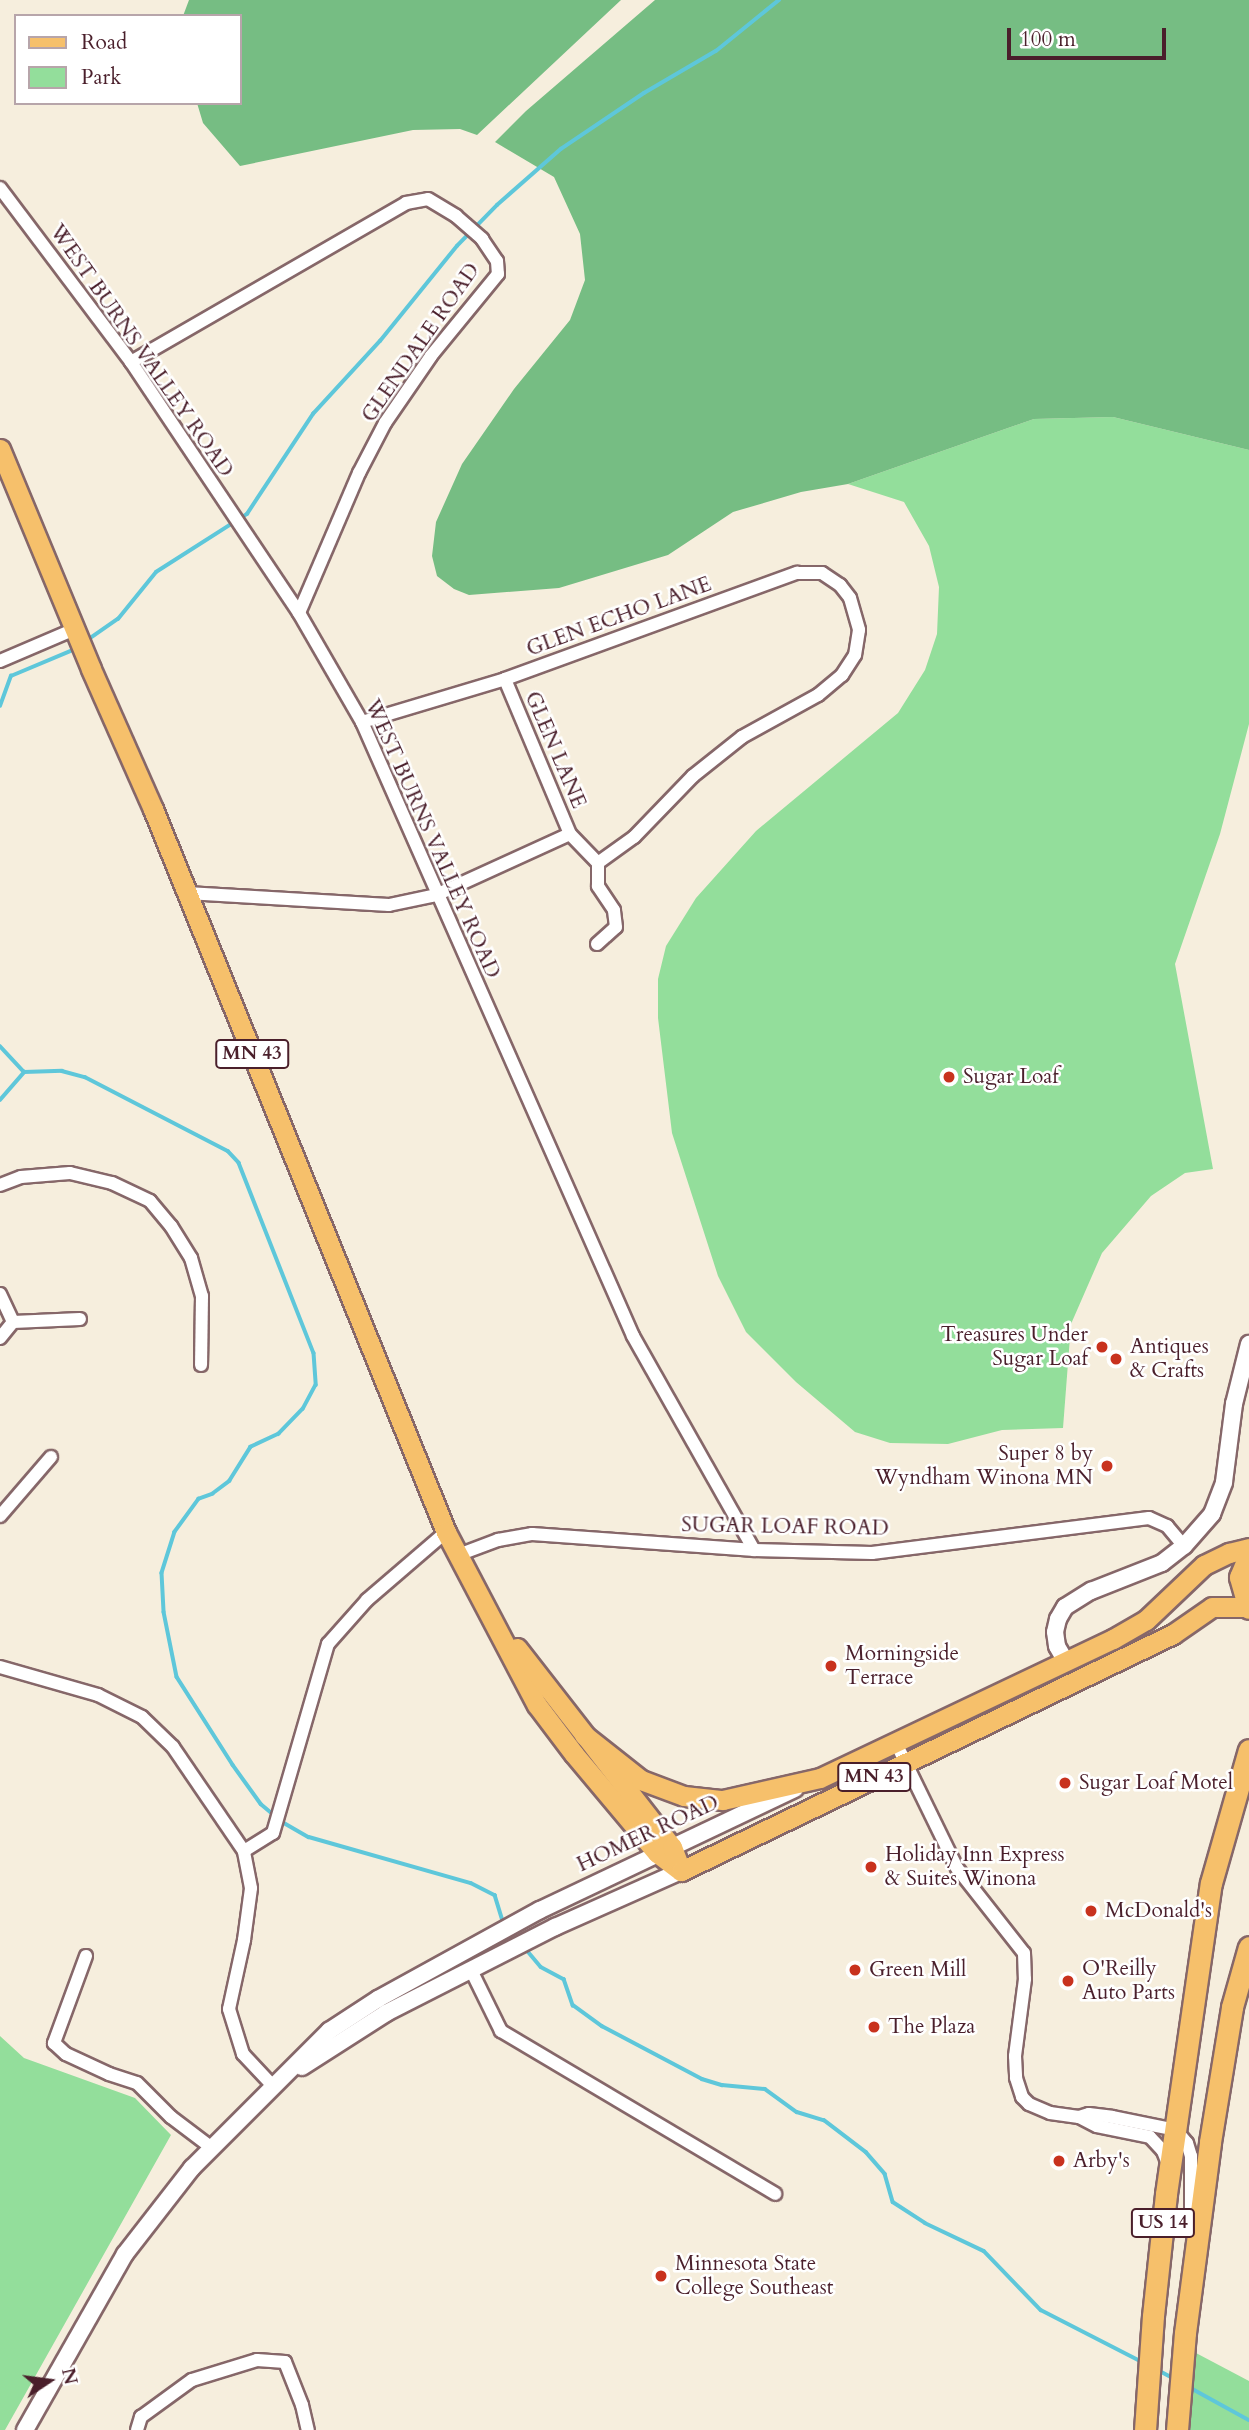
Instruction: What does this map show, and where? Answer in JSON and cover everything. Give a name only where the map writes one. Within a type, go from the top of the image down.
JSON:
[{"type":"highway","points":[[1248,1607],[1240,1577],[1249,1556]]},
{"type":"highway","name":"US 14","points":[[1146,2430],[1153,2316],[1170,2168],[1211,1883],[1249,1750]]},
{"type":"highway","name":"US 14","points":[[1177,2430],[1194,2250],[1232,2007],[1249,1947]]},
{"type":"main road","name":"MN 43","points":[[0,449],[187,893],[446,1532],[537,1705],[574,1755],[665,1850]]},
{"type":"main road","name":"MN 43","points":[[1065,1660],[1146,1620],[1204,1565],[1229,1553],[1249,1548]]},
{"type":"main road","name":"MN 43","points":[[480,1600],[584,1735],[681,1871]]},
{"type":"main road","name":"HOMER ROAD","points":[[681,1871],[1173,1634],[1212,1607],[1248,1607]]},
{"type":"main road","name":"HOMER ROAD","points":[[820,1778],[1065,1660]]},
{"type":"main road","name":"MN 43","points":[[584,1735],[641,1780],[684,1796],[723,1800],[820,1778]]},
{"type":"street","name":"WEST BURNS VALLEY ROAD","points":[[0,188],[131,362],[299,613],[362,722],[436,895],[633,1336],[754,1550]]},
{"type":"street","name":"GLENDALE ROAD","points":[[131,362],[406,203],[428,199],[457,216],[482,239],[496,261],[498,274],[431,356],[385,423],[359,473],[299,613]]},
{"type":"street","name":"GLEN ECHO LANE","points":[[362,722],[505,680],[797,573],[822,573],[840,585],[850,598],[859,630],[855,655],[842,675],[818,695],[742,737],[693,776],[634,836],[598,863]]},
{"type":"street","points":[[0,662],[75,629]]},
{"type":"street","name":"GLEN LANE","points":[[505,680],[570,834]]},
{"type":"street","points":[[187,893],[389,905],[436,895],[570,834],[598,863],[598,886],[614,910],[616,927],[597,944]]},
{"type":"street","points":[[0,1185],[21,1177],[71,1173],[112,1183],[150,1201],[171,1226],[191,1258],[202,1296],[201,1365]]},
{"type":"street","points":[[0,1294],[13,1322]]},
{"type":"street","points":[[0,1338],[13,1322],[80,1319]]},
{"type":"street","points":[[1065,1660],[1055,1632],[1058,1619],[1066,1607],[1091,1591],[1162,1563],[1201,1528],[1218,1502],[1227,1466],[1234,1404],[1249,1344]]},
{"type":"street","points":[[0,1516],[51,1457]]},
{"type":"street","name":"SUGAR LOAF ROAD","points":[[458,1555],[498,1541],[532,1534],[754,1550],[872,1553],[1149,1518],[1167,1526],[1184,1546]]},
{"type":"street","points":[[244,1851],[273,1833],[328,1644],[367,1600],[446,1532]]},
{"type":"street","points":[[0,1667],[98,1695],[142,1717],[173,1747],[244,1851],[251,1888],[244,1940],[229,2009],[243,2054],[273,2086]]},
{"type":"street","points":[[896,1743],[956,1866],[1024,1953],[1025,1979],[1015,2056],[1016,2078],[1022,2096],[1038,2109],[1079,2117],[1097,2126],[1150,2137],[1163,2151],[1170,2168]]},
{"type":"street","name":"HOMER ROAD","points":[[25,2430],[125,2254],[192,2168],[329,2031],[540,1910],[820,1778]]},
{"type":"street","name":"HOMER ROAD","points":[[273,2086],[386,2013],[555,1927],[681,1871]]},
{"type":"street","points":[[86,1956],[54,2043],[66,2054],[109,2074],[137,2083],[171,2118],[212,2148]]},
{"type":"street","points":[[471,1970],[502,2031],[775,2194]]},
{"type":"street","points":[[1079,2117],[1089,2114],[1112,2116],[1175,2130],[1187,2143],[1191,2157],[1190,2231],[1194,2250]]},
{"type":"street","points":[[136,2430],[141,2417],[192,2380],[257,2360],[285,2362],[308,2430]]},
{"type":"green space","points":[[189,0],[621,0],[477,135],[460,129],[413,130],[240,166],[203,123],[198,105],[242,105],[242,14],[184,14]]},
{"type":"green space","points":[[655,0],[1249,0],[1249,450],[1113,417],[1034,419],[848,484],[801,492],[733,512],[668,555],[559,588],[469,595],[454,589],[437,576],[432,556],[436,522],[462,464],[514,389],[570,320],[585,280],[580,234],[554,177],[495,142],[526,111]]},
{"type":"green space","points":[[1113,417],[1249,450],[1249,724],[1220,834],[1175,964],[1213,1169],[1185,1173],[1151,1196],[1102,1253],[1071,1324],[1063,1428],[1002,1430],[948,1444],[890,1443],[855,1432],[796,1382],[746,1332],[718,1276],[672,1133],[658,1018],[658,979],[666,946],[696,898],[756,831],[898,713],[925,670],[937,634],[939,587],[929,546],[904,502],[848,484],[1034,419]]},
{"type":"green space","points":[[0,2036],[24,2058],[135,2098],[171,2135],[5,2430],[0,2430]]},
{"type":"green space","points":[[1196,2353],[1249,2381],[1249,2430],[1190,2430]]},
{"type":"waterway","points":[[89,639],[118,619],[156,572],[247,514],[313,414],[380,341],[457,246],[497,205],[561,149],[644,93],[716,51],[779,0]]},
{"type":"waterway","points":[[0,706],[11,676],[73,650]]},
{"type":"waterway","points":[[0,1046],[24,1072]]},
{"type":"waterway","points":[[0,1100],[24,1072],[62,1071],[85,1077],[228,1151],[239,1163],[314,1353],[316,1385],[303,1409],[279,1434],[251,1447],[230,1481],[213,1494],[199,1499],[175,1532],[162,1573],[164,1612],[177,1677],[233,1765],[261,1804],[274,1815]]},
{"type":"waterway","points":[[279,1820],[309,1837],[471,1883],[495,1895],[504,1925]]},
{"type":"waterway","points":[[526,1949],[541,1967],[564,1979],[573,2005],[602,2026],[702,2079],[722,2085],[765,2089],[797,2112],[824,2120],[866,2152],[885,2174],[893,2202],[925,2223],[984,2251],[1041,2310],[1142,2362]]},
{"type":"waterway","points":[[1158,2370],[1173,2378]]},
{"type":"waterway","points":[[1189,2387],[1249,2420]]},
{"type":"place","name":"Sugar Loaf","points":[[949,1077]]},
{"type":"place","name":"Treasures Under Sugar Loaf","points":[[1102,1347]]},
{"type":"place","name":"Antiques & Crafts","points":[[1116,1359]]},
{"type":"place","name":"Super 8 by Wyndham Winona MN","points":[[1107,1466]]},
{"type":"place","name":"Morningside Terrace","points":[[831,1666]]},
{"type":"place","name":"Sugar Loaf Motel","points":[[1065,1783]]},
{"type":"place","name":"Holiday Inn Express & Suites Winona","points":[[871,1867]]},
{"type":"place","name":"McDonald's","points":[[1091,1911]]},
{"type":"place","name":"Green Mill","points":[[855,1970]]},
{"type":"place","name":"O'Reilly Auto Parts","points":[[1068,1981]]},
{"type":"place","name":"The Plaza","points":[[874,2027]]},
{"type":"place","name":"Arby's","points":[[1059,2161]]},
{"type":"place","name":"Minnesota State College Southeast","points":[[661,2276]]}]
